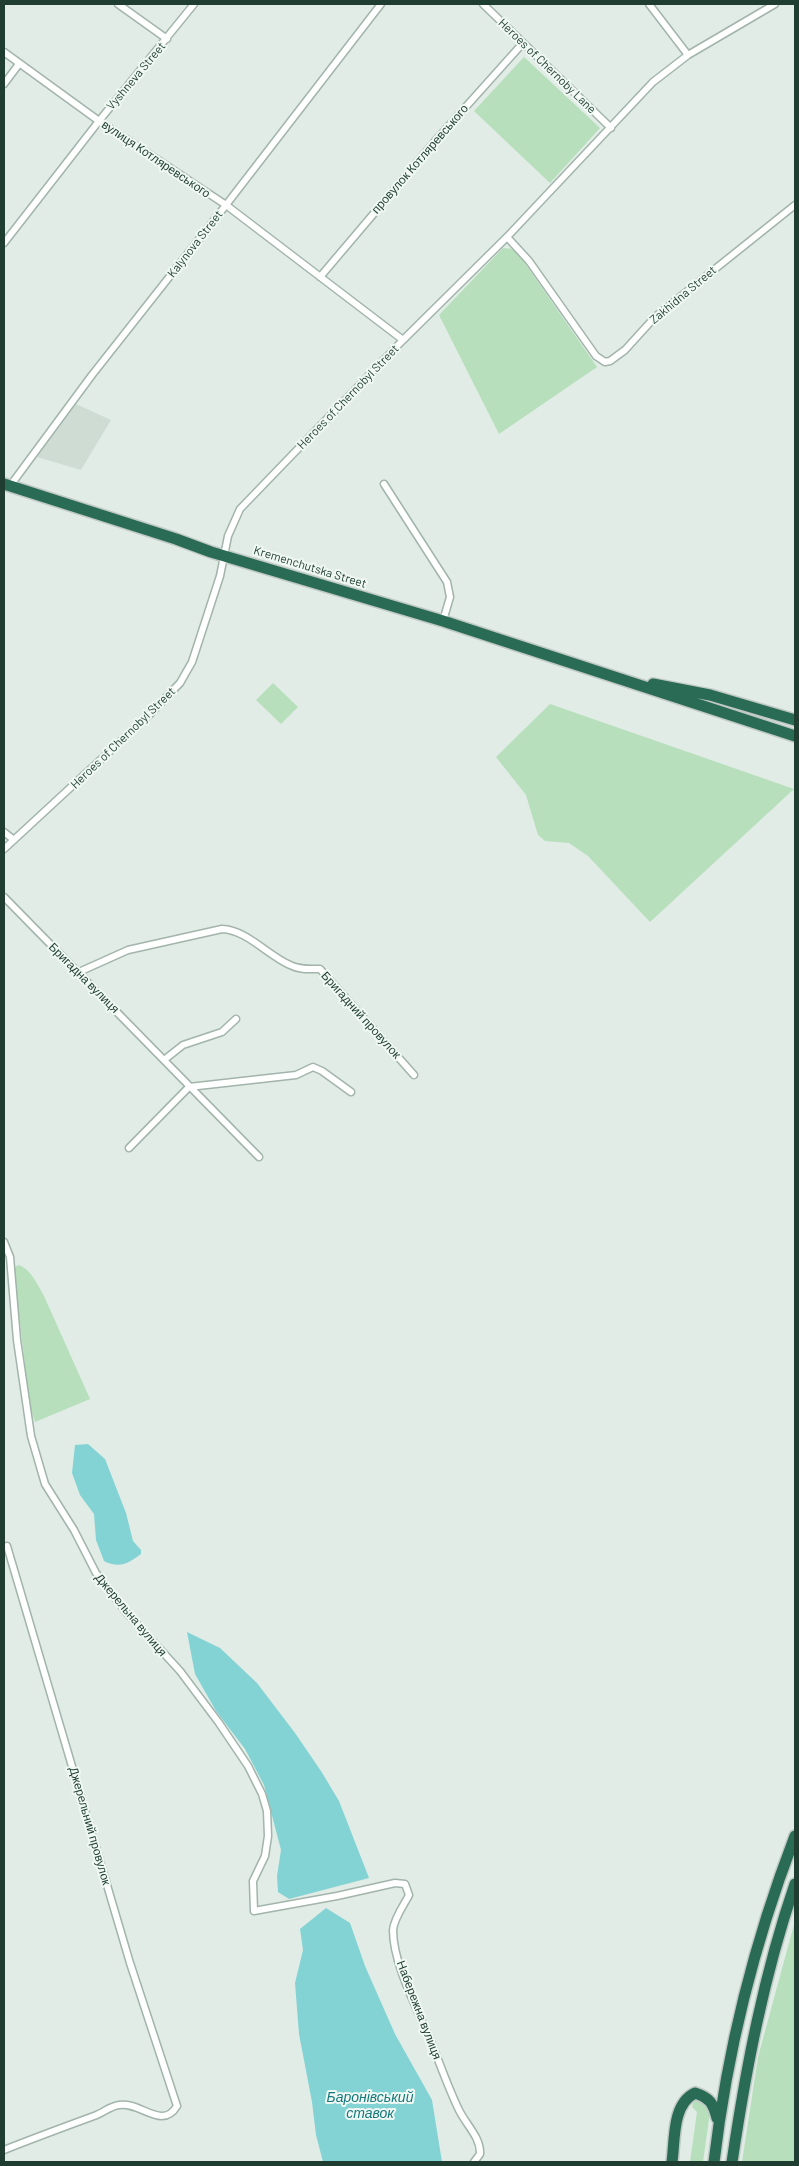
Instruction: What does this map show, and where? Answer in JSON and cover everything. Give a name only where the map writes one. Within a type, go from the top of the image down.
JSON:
[{"type":"highway","name":"Kremenchutska Street","points":[[7,485],[224,556],[444,621],[610,675]]},
{"type":"highway","points":[[610,675],[710,696],[795,720]]},
{"type":"highway","points":[[610,675],[795,736]]},
{"type":"highway","points":[[714,2162],[729,2063],[747,1986],[782,1869],[795,1836]]},
{"type":"highway","points":[[732,2162],[764,1988],[782,1922],[795,1884]]},
{"type":"highway","points":[[672,2162],[679,2108],[688,2096],[695,2093],[707,2097],[713,2104],[719,2122]]},
{"type":"street","points":[[118,4],[166,39]]},
{"type":"street","name":"Vyshneva Street","points":[[4,243],[99,120],[194,4]]},
{"type":"street","name":"Kalynova Street","points":[[7,485],[381,4]]},
{"type":"street","name":"Heroes of Chernoby Lane","points":[[483,4],[611,128]]},
{"type":"street","points":[[649,4],[688,55]]},
{"type":"street","name":"Heroes of Chernobyl Street","points":[[4,849],[160,704],[180,683],[192,662],[220,576],[228,536],[240,509],[403,340],[507,237],[652,82],[688,55],[774,4]]},
{"type":"street","name":"провулок Котляревського","points":[[320,277],[436,139],[523,43]]},
{"type":"street","name":"вулиця Котляревського","points":[[4,52],[99,120],[226,205],[403,340]]},
{"type":"street","points":[[4,84],[19,64]]},
{"type":"street","name":"Zakhidna Street","points":[[507,237],[529,260],[596,356],[604,362],[610,361],[625,350],[655,317],[795,205]]},
{"type":"street","points":[[384,484],[447,582],[450,597],[444,621]]},
{"type":"street","points":[[4,832],[14,840]]},
{"type":"street","name":"Бригадна вулиця","points":[[4,897],[259,1157]]},
{"type":"street","name":"Бригадний провулок","points":[[79,972],[128,950],[222,929],[234,930],[291,966],[304,969],[320,969],[414,1075]]},
{"type":"street","points":[[164,1060],[183,1045],[222,1032],[236,1019]]},
{"type":"street","points":[[129,1148],[190,1087],[296,1075],[313,1067],[322,1071],[351,1092]]},
{"type":"street","name":"Джерельна вулиця","points":[[4,1242],[10,1257],[17,1340],[30,1436],[45,1484],[74,1530],[96,1573],[126,1612],[180,1671],[248,1766],[262,1794],[267,1811],[268,1836],[264,1856],[253,1881],[254,1911]]},
{"type":"street","name":"Джерельний провулок","points":[[4,2150],[114,2106],[134,2105],[158,2117],[170,2115],[177,2106],[130,1963],[7,1546]]},
{"type":"street","name":"Набережна вулиця","points":[[254,1911],[395,1883],[405,1884],[409,1895],[393,1929],[397,1954],[406,1982],[458,2108],[479,2140],[480,2154],[474,2162]]},
{"type":"shaded area","points":[[76,404],[111,420],[81,470],[37,457]]},
{"type":"green space","points":[[524,57],[600,128],[550,183],[474,111]]},
{"type":"green space","points":[[503,248],[515,249],[597,367],[499,434],[439,315]]},
{"type":"green space","points":[[273,683],[298,707],[281,724],[256,700]]},
{"type":"green space","points":[[550,704],[794,789],[650,922],[588,856],[569,843],[545,841],[538,835],[526,795],[496,757]]},
{"type":"green space","points":[[18,1265],[30,1273],[44,1296],[90,1399],[35,1422],[30,1407],[15,1281],[14,1268]]},
{"type":"green space","points":[[795,1921],[795,2162],[742,2162],[758,2057]]},
{"type":"green space","points":[[694,2099],[704,2101],[710,2112],[703,2162],[690,2162],[697,2112],[692,2107]]},
{"type":"water","points":[[88,1444],[105,1459],[126,1513],[133,1541],[141,1550],[141,1554],[124,1564],[114,1565],[104,1561],[96,1540],[94,1514],[80,1495],[72,1473],[75,1445]]},
{"type":"water","points":[[187,1632],[220,1648],[257,1683],[295,1733],[339,1801],[369,1878],[289,1899],[278,1892],[277,1876],[281,1850],[264,1785],[245,1749],[216,1711],[195,1674]]},
{"type":"water","name":"Баронівський ставок","points":[[326,1908],[350,1923],[365,1966],[395,2034],[432,2100],[442,2162],[323,2162],[316,2135],[312,2102],[299,2034],[295,1983],[303,1950],[300,1929]]}]
